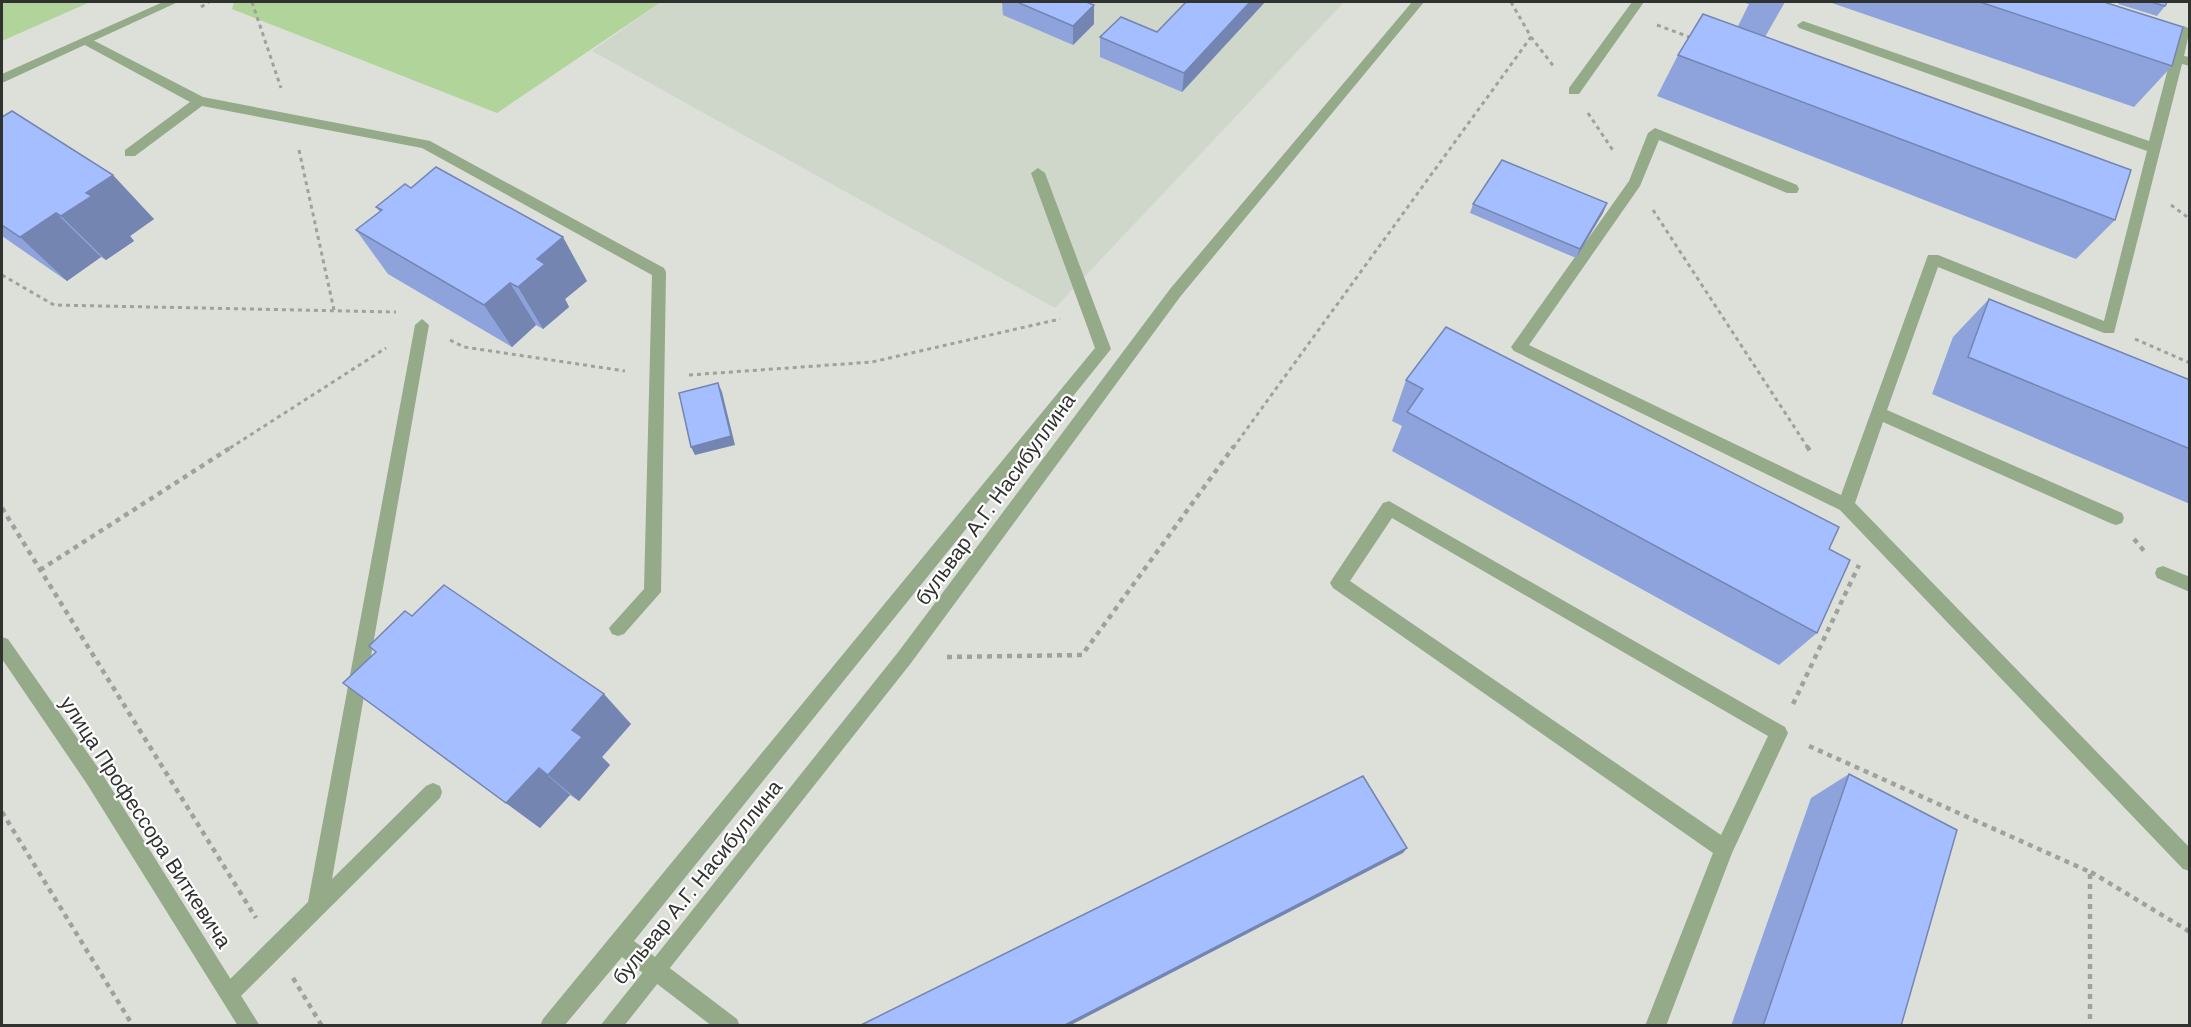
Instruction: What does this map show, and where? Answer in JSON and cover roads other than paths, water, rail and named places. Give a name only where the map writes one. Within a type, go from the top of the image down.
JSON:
[{"type":"street","points":[[2,79],[172,2]]},
{"type":"street","name":"бульвар А.Г. Насибуллина","points":[[610,1026],[905,657],[1175,293],[1418,2]]},
{"type":"street","points":[[1574,91],[1638,2]]},
{"type":"street","points":[[1803,25],[2154,148]]},
{"type":"street","points":[[1846,505],[1933,259],[2109,328],[2154,148],[2183,60],[2184,30]]},
{"type":"street","points":[[87,41],[200,100],[425,144],[659,272],[652,592],[618,628]]},
{"type":"street","points":[[130,153],[200,100]]},
{"type":"street","points":[[1792,189],[1655,133],[1635,183],[1519,347],[1846,505],[2190,862]]},
{"type":"street","points":[[550,1026],[1103,349],[1038,173]]},
{"type":"street","points":[[317,906],[422,325]]},
{"type":"street","points":[[1879,413],[2116,518]]},
{"type":"street","points":[[1655,1026],[1724,849],[1779,733],[1389,508],[1339,583],[1724,849]]},
{"type":"street","points":[[2163,573],[2190,585]]},
{"type":"street","name":"улица Профессора Виткевича","points":[[2,645],[94,778],[250,1026]]},
{"type":"street","points":[[230,993],[433,792]]},
{"type":"street","points":[[620,943],[730,1026]]}]
